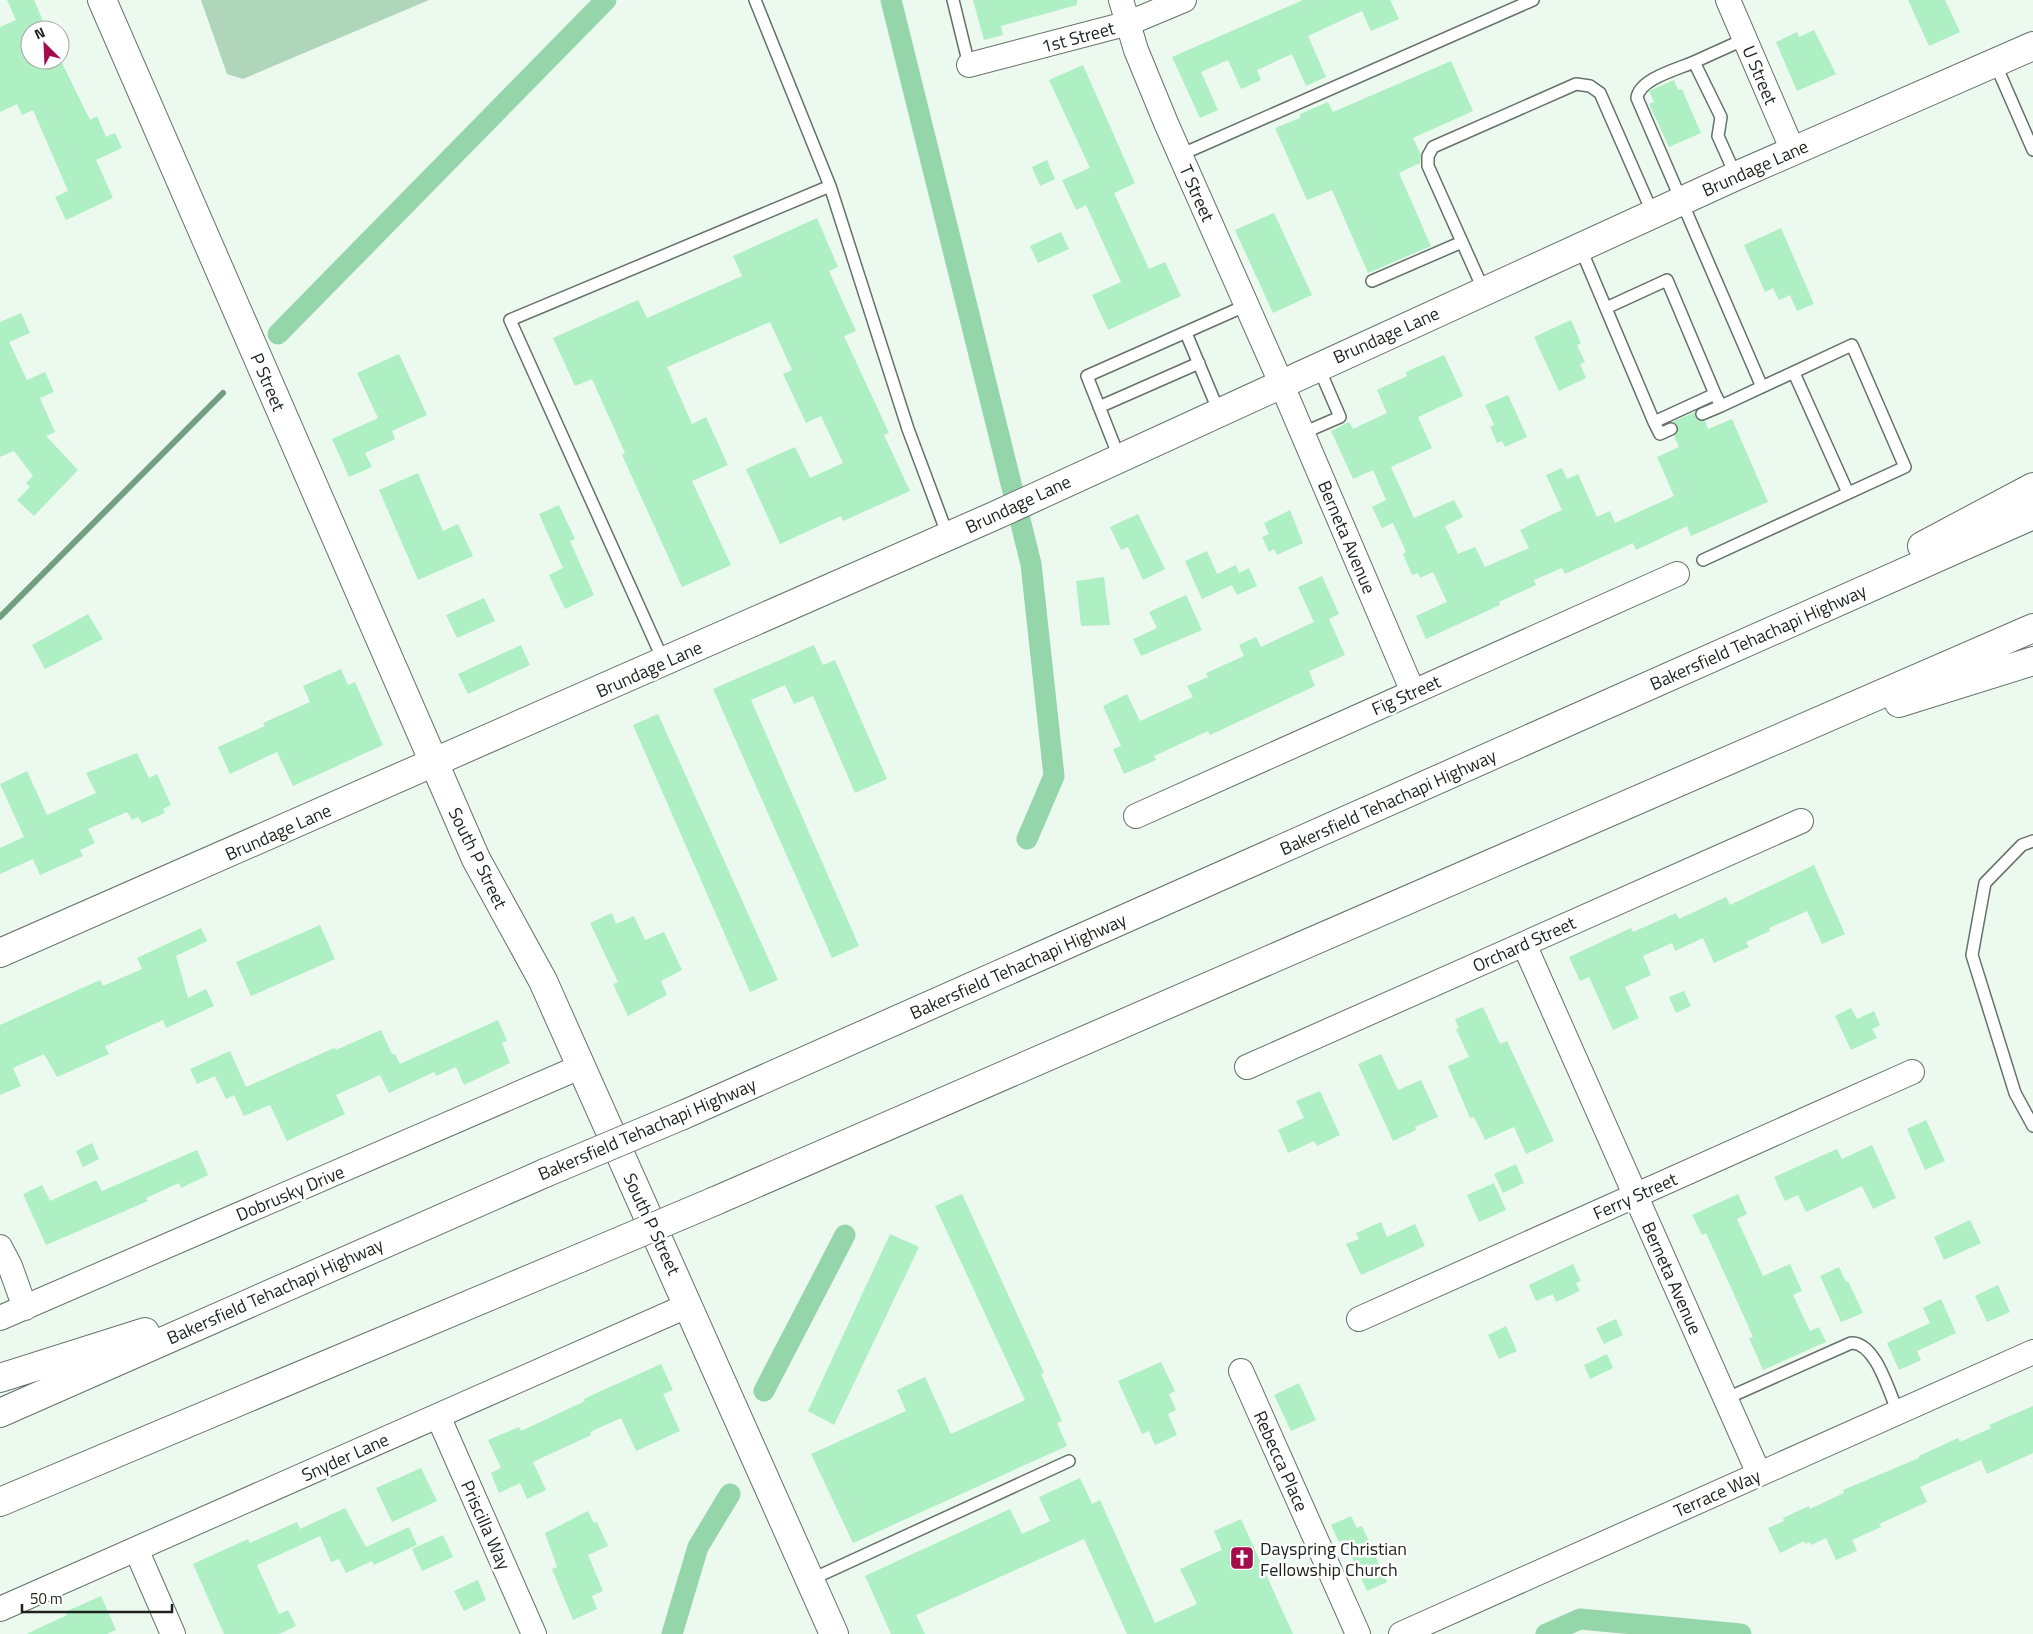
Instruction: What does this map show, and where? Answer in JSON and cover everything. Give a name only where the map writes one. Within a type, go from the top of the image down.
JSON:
[{"type":"main road","name":"P Street","points":[[102,0],[434,764]]},
{"type":"main road","name":"Brundage Lane","points":[[0,953],[434,764],[994,516],[1119,457],[1736,176],[2033,46]]},
{"type":"main road","points":[[1726,651],[2033,487]]},
{"type":"main road","name":"Bakersfield Tehachapi Highway","points":[[0,1412],[545,1173],[683,1115],[2033,515]]},
{"type":"main road","points":[[0,1502],[716,1201],[2033,628]]},
{"type":"main road","points":[[1754,748],[2033,661]]},
{"type":"main road","name":"South P Street","points":[[434,764],[476,859],[543,981],[834,1634]]},
{"type":"main road","points":[[0,1378],[108,1343],[245,1304]]},
{"type":"street","name":"T Street","points":[[1121,0],[1136,50],[1180,155],[1282,383]]},
{"type":"street","name":"1st Street","points":[[969,65],[1129,23],[1184,0]]},
{"type":"street","name":"U Street","points":[[1728,0],[1793,151]]},
{"type":"street","name":"Berneta Avenue","points":[[1282,383],[1413,692]]},
{"type":"street","name":"Fig Street","points":[[1136,816],[1677,574]]},
{"type":"street","name":"Orchard Street","points":[[1247,1068],[1801,821]]},
{"type":"street","name":"Berneta Avenue","points":[[1524,944],[1759,1474]]},
{"type":"street","name":"Dobrusky Drive","points":[[0,1318],[580,1067]]},
{"type":"street","name":"Ferry Street","points":[[1359,1319],[1912,1072]]},
{"type":"street","points":[[0,1247],[10,1266],[25,1308]]},
{"type":"street","name":"Snyder Lane","points":[[0,1609],[689,1305]]},
{"type":"street","name":"Terrace Way","points":[[1401,1634],[2033,1352]]},
{"type":"street","name":"Rebecca Place","points":[[1241,1371],[1358,1634]]},
{"type":"street","name":"Priscilla Way","points":[[438,1416],[534,1634]]},
{"type":"street","points":[[136,1549],[173,1634]]},
{"type":"lane","points":[[755,0],[830,186],[908,429],[948,536]]},
{"type":"lane","points":[[952,0],[969,65]]},
{"type":"lane","points":[[1180,155],[1533,0]]},
{"type":"lane","points":[[1745,39],[1646,82],[1637,92],[1637,98],[1762,387]]},
{"type":"lane","points":[[1694,62],[1721,117],[1718,136],[1736,176]]},
{"type":"lane","points":[[1995,62],[2029,130],[2033,150]]},
{"type":"lane","points":[[1484,291],[1428,166],[1428,156],[1433,147],[1576,84],[1590,86],[1600,94],[1653,214]]},
{"type":"lane","points":[[1643,113],[1649,115],[1653,122]]},
{"type":"lane","points":[[1658,135],[1663,147],[1661,155]]},
{"type":"lane","points":[[664,662],[510,320],[830,186]]},
{"type":"lane","points":[[1372,281],[1462,242]]},
{"type":"lane","points":[[1580,247],[1660,434],[1671,428]]},
{"type":"lane","points":[[1606,308],[1667,280],[1721,406]]},
{"type":"lane","points":[[1119,457],[1087,376],[1247,305]]},
{"type":"lane","points":[[1186,333],[1219,412]]},
{"type":"lane","points":[[1702,414],[1852,345],[1905,467],[1703,560]]},
{"type":"lane","points":[[1100,407],[1198,363]]},
{"type":"lane","points":[[1303,433],[1340,417],[1318,366]]},
{"type":"lane","points":[[1794,372],[1848,493]]},
{"type":"lane","points":[[1654,422],[1715,394]]},
{"type":"lane","points":[[2033,841],[2022,845],[1985,883],[1972,955],[2015,1093],[2033,1126]]},
{"type":"lane","points":[[1725,1399],[1851,1343],[1858,1343],[1870,1352],[1876,1360],[1898,1412]]},
{"type":"lane","points":[[810,1580],[1069,1461]]},
{"type":"green space","points":[[201,0],[429,0],[243,79],[227,74]]},
{"type":"building","points":[[7,0],[34,0],[43,20],[20,20],[20,70],[65,70],[90,120],[97,116],[106,137],[115,133],[122,148],[96,160],[113,198],[66,220],[55,197],[68,191],[33,110],[22,115],[17,104],[0,112],[0,27],[16,20]]},
{"type":"building","points":[[973,0],[1077,0],[1077,5],[1001,26],[1003,35],[984,40]]},
{"type":"building","points":[[1303,0],[1390,0],[1399,19],[1371,31],[1362,11],[1308,36],[1326,77],[1306,86],[1292,54],[1257,70],[1261,80],[1241,89],[1228,60],[1201,72],[1218,110],[1200,118],[1172,57]]},
{"type":"building","points":[[1908,0],[1945,0],[1960,32],[1929,46]]},
{"type":"building","points":[[1814,30],[1836,74],[1797,91],[1776,42],[1797,32],[1799,37]]},
{"type":"building","points":[[1451,61],[1473,111],[1413,138],[1421,155],[1420,163],[1399,173],[1431,246],[1368,273],[1332,190],[1307,200],[1275,128],[1300,118],[1300,114],[1328,102],[1333,112]]},
{"type":"building","points":[[1083,65],[1135,183],[1114,193],[1149,269],[1165,262],[1181,296],[1108,330],[1092,295],[1121,282],[1086,205],[1076,210],[1062,180],[1090,168],[1049,80]]},
{"type":"building","points":[[1674,80],[1678,90],[1682,89],[1701,133],[1669,147],[1649,104],[1654,102],[1649,91]]},
{"type":"building","points":[[1047,160],[1055,179],[1040,186],[1032,167]]},
{"type":"building","points":[[1274,213],[1312,295],[1273,313],[1235,230]]},
{"type":"building","points":[[817,218],[838,267],[829,271],[856,331],[844,336],[889,433],[884,435],[910,491],[843,521],[841,516],[780,544],[746,469],[795,447],[810,478],[843,463],[821,416],[806,423],[783,374],[792,370],[770,322],[667,367],[692,424],[706,417],[728,465],[692,481],[731,565],[682,587],[622,455],[625,453],[592,379],[575,386],[553,338],[638,300],[647,318],[742,276],[733,256]]},
{"type":"building","points":[[1781,228],[1814,304],[1797,311],[1790,295],[1779,300],[1773,288],[1765,292],[1744,245]]},
{"type":"building","points":[[1061,232],[1069,249],[1038,263],[1030,246]]},
{"type":"building","points":[[21,313],[30,333],[9,342],[27,380],[45,372],[54,392],[40,398],[55,432],[46,436],[78,470],[34,516],[17,500],[30,487],[26,483],[33,476],[14,451],[0,457],[0,322]]},
{"type":"building","points":[[1571,320],[1581,343],[1577,345],[1585,362],[1580,364],[1586,378],[1559,391],[1534,337]]},
{"type":"building","points":[[399,354],[427,415],[392,431],[395,439],[365,453],[372,467],[349,477],[332,439],[378,418],[357,373]]},
{"type":"building","points":[[1444,355],[1463,396],[1418,417],[1432,448],[1391,467],[1414,518],[1454,500],[1463,517],[1445,526],[1458,554],[1475,547],[1485,567],[1529,548],[1520,530],[1562,510],[1546,475],[1562,468],[1567,479],[1578,474],[1597,517],[1610,511],[1615,523],[1674,496],[1657,457],[1679,447],[1674,436],[1677,433],[1678,426],[1672,422],[1695,412],[1695,417],[1705,421],[1708,429],[1732,419],[1768,502],[1691,536],[1687,526],[1636,550],[1633,543],[1565,574],[1562,568],[1534,580],[1536,585],[1499,602],[1500,605],[1426,639],[1416,616],[1447,602],[1433,572],[1420,578],[1418,573],[1412,575],[1403,554],[1406,552],[1393,523],[1382,528],[1372,507],[1386,500],[1373,470],[1353,479],[1331,431],[1349,422],[1353,429],[1387,413],[1377,390],[1407,376],[1406,372]]},
{"type":"building","points":[[1508,395],[1527,437],[1505,447],[1502,441],[1497,443],[1490,427],[1494,425],[1485,405]]},
{"type":"building","points":[[418,473],[443,531],[458,524],[473,556],[418,580],[379,490]]},
{"type":"building","points":[[559,505],[575,539],[570,541],[594,595],[565,609],[549,575],[563,568],[539,514]]},
{"type":"building","points":[[1290,510],[1303,543],[1277,555],[1274,549],[1269,552],[1262,537],[1269,534],[1264,523]]},
{"type":"building","points":[[1138,514],[1165,569],[1143,580],[1128,547],[1121,550],[1110,527]]},
{"type":"building","points":[[1207,551],[1217,574],[1236,565],[1239,573],[1249,568],[1257,586],[1237,595],[1232,585],[1202,599],[1185,561]]},
{"type":"building","points":[[1322,576],[1339,614],[1329,619],[1345,655],[1309,671],[1315,686],[1210,735],[1208,731],[1154,756],[1156,760],[1124,774],[1113,749],[1121,746],[1103,706],[1127,694],[1140,721],[1193,697],[1187,686],[1208,677],[1206,673],[1244,656],[1239,645],[1256,637],[1261,647],[1314,622],[1298,587]]},
{"type":"building","points":[[1104,577],[1110,625],[1081,626],[1076,581]]},
{"type":"building","points":[[1186,595],[1202,630],[1141,656],[1133,639],[1157,628],[1149,612]]},
{"type":"building","points":[[484,598],[495,621],[457,638],[446,615]]},
{"type":"building","points":[[88,614],[103,639],[45,669],[32,645]]},
{"type":"building","points":[[521,645],[530,665],[468,694],[458,674]]},
{"type":"building","points":[[814,645],[823,665],[835,660],[887,779],[855,793],[813,696],[794,704],[785,685],[751,700],[859,946],[832,958],[713,689]]},
{"type":"building","points":[[341,669],[348,685],[355,682],[383,745],[293,786],[277,752],[230,774],[218,747],[265,726],[263,723],[310,702],[303,686]]},
{"type":"building","points":[[658,714],[778,980],[750,992],[633,725]]},
{"type":"building","points":[[137,753],[149,778],[157,774],[171,805],[163,809],[165,813],[142,823],[138,817],[132,820],[127,812],[88,829],[95,843],[80,850],[83,856],[40,875],[33,859],[0,874],[0,848],[24,837],[0,784],[27,771],[47,815],[96,793],[86,773]]},
{"type":"building","points":[[1814,865],[1845,934],[1822,944],[1807,911],[1769,928],[1770,931],[1746,942],[1749,947],[1714,963],[1703,938],[1675,951],[1672,943],[1643,956],[1651,975],[1625,987],[1639,1018],[1613,1030],[1589,977],[1580,981],[1569,957],[1631,928],[1633,932],[1676,913],[1679,919],[1726,897],[1730,905]]},
{"type":"building","points":[[612,913],[616,924],[634,916],[645,940],[664,932],[682,970],[661,981],[667,995],[628,1016],[613,984],[618,982],[590,923]]},
{"type":"building","points":[[320,925],[335,959],[251,996],[236,962]]},
{"type":"building","points":[[201,928],[207,941],[176,956],[188,998],[206,989],[214,1006],[166,1028],[163,1020],[105,1046],[109,1054],[57,1077],[44,1054],[13,1068],[21,1086],[0,1095],[0,1025],[100,980],[103,986],[142,969],[137,958]]},
{"type":"building","points":[[1684,991],[1691,1006],[1676,1013],[1669,997]]},
{"type":"building","points":[[1483,1007],[1500,1044],[1507,1041],[1554,1141],[1526,1154],[1514,1127],[1485,1140],[1474,1117],[1470,1118],[1448,1066],[1469,1057],[1456,1029],[1459,1028],[1455,1019]]},
{"type":"building","points":[[1851,1008],[1857,1019],[1874,1011],[1880,1025],[1872,1029],[1877,1038],[1851,1050],[1835,1016]]},
{"type":"building","points":[[498,1020],[507,1041],[502,1043],[510,1063],[464,1085],[456,1067],[436,1076],[434,1072],[389,1093],[380,1075],[336,1095],[345,1114],[287,1141],[270,1105],[244,1116],[234,1095],[226,1099],[215,1076],[197,1084],[190,1069],[230,1051],[246,1087],[334,1048],[336,1050],[381,1030],[392,1054],[395,1054],[400,1064]]},
{"type":"building","points":[[1381,1054],[1398,1090],[1421,1080],[1438,1117],[1415,1127],[1416,1130],[1393,1141],[1358,1064]]},
{"type":"building","points":[[1320,1091],[1340,1135],[1317,1146],[1314,1141],[1288,1153],[1278,1130],[1304,1118],[1296,1101]]},
{"type":"building","points":[[1926,1120],[1945,1161],[1925,1170],[1907,1129]]},
{"type":"building","points":[[92,1143],[99,1159],[83,1167],[76,1151]]},
{"type":"building","points":[[1872,1145],[1896,1198],[1873,1209],[1862,1186],[1806,1212],[1798,1195],[1785,1201],[1774,1177],[1837,1149],[1842,1159]]},
{"type":"building","points":[[197,1150],[208,1175],[181,1188],[179,1183],[146,1198],[148,1201],[46,1245],[23,1194],[42,1185],[50,1201],[96,1180],[102,1191]]},
{"type":"building","points":[[1516,1164],[1524,1183],[1503,1193],[1494,1174]]},
{"type":"building","points":[[1494,1183],[1506,1210],[1479,1222],[1467,1195]]},
{"type":"building","points":[[962,1194],[1044,1373],[1041,1374],[1062,1421],[1057,1423],[1067,1446],[853,1543],[811,1454],[906,1411],[897,1390],[925,1377],[951,1434],[1025,1400],[935,1206]]},
{"type":"building","points":[[1738,1194],[1747,1214],[1737,1219],[1763,1276],[1790,1264],[1802,1291],[1793,1295],[1810,1331],[1819,1327],[1826,1342],[1763,1370],[1749,1338],[1753,1337],[1706,1233],[1702,1235],[1692,1215]]},
{"type":"building","points":[[1970,1220],[1981,1243],[1944,1260],[1934,1237]]},
{"type":"building","points":[[1381,1222],[1387,1237],[1415,1224],[1425,1246],[1361,1275],[1346,1244],[1359,1239],[1356,1233]]},
{"type":"building","points":[[890,1234],[919,1247],[834,1425],[808,1411]]},
{"type":"building","points":[[1573,1264],[1581,1281],[1576,1283],[1580,1291],[1556,1302],[1553,1294],[1536,1301],[1529,1285]]},
{"type":"building","points":[[1839,1267],[1846,1282],[1848,1281],[1863,1313],[1841,1322],[1820,1276]]},
{"type":"building","points":[[1998,1285],[2010,1312],[1987,1322],[1975,1296]]},
{"type":"building","points":[[1941,1299],[1956,1333],[1917,1351],[1921,1360],[1899,1370],[1887,1343],[1930,1323],[1923,1308]]},
{"type":"building","points":[[1616,1319],[1623,1335],[1604,1344],[1596,1328]]},
{"type":"building","points":[[1506,1326],[1517,1351],[1499,1359],[1488,1335]]},
{"type":"building","points":[[1607,1354],[1613,1368],[1590,1379],[1584,1365]]},
{"type":"building","points":[[1161,1362],[1175,1391],[1169,1394],[1176,1410],[1168,1414],[1177,1435],[1155,1445],[1149,1431],[1142,1434],[1118,1381]]},
{"type":"building","points":[[661,1364],[673,1390],[663,1394],[680,1431],[636,1451],[621,1418],[590,1432],[591,1435],[533,1462],[546,1490],[527,1499],[520,1483],[499,1493],[491,1473],[501,1468],[488,1440],[519,1427],[521,1431],[585,1401],[584,1399]]},
{"type":"building","points":[[1299,1383],[1316,1420],[1291,1431],[1274,1395]]},
{"type":"building","points":[[2033,1406],[2033,1453],[1987,1474],[1981,1460],[1920,1487],[1927,1502],[1879,1524],[1881,1527],[1852,1540],[1857,1551],[1836,1560],[1826,1538],[1811,1545],[1810,1542],[1805,1544],[1804,1541],[1780,1553],[1768,1528],[1784,1521],[1783,1518],[1809,1506],[1810,1509],[1844,1493],[1843,1490],[1919,1458],[1919,1456],[1958,1438],[1960,1442],[1991,1428],[1989,1425]]},
{"type":"building","points":[[421,1468],[437,1501],[392,1522],[376,1488]]},
{"type":"building","points":[[1080,1478],[1092,1504],[1100,1500],[1155,1623],[1197,1604],[1180,1569],[1222,1550],[1214,1531],[1241,1519],[1293,1634],[1127,1634],[1084,1539],[916,1615],[925,1634],[891,1634],[865,1576],[1010,1509],[1022,1534],[1050,1521],[1039,1497]]},
{"type":"building","points":[[345,1508],[366,1547],[409,1527],[417,1545],[374,1565],[372,1561],[346,1573],[339,1559],[331,1562],[320,1536],[257,1565],[279,1614],[288,1610],[296,1626],[279,1634],[224,1634],[193,1564],[248,1539],[250,1543],[297,1522],[300,1529]]},
{"type":"building","points":[[588,1511],[594,1523],[597,1522],[608,1546],[588,1555],[603,1591],[592,1596],[597,1609],[573,1620],[552,1569],[557,1567],[545,1533]]},
{"type":"building","points":[[1351,1516],[1357,1528],[1362,1526],[1387,1582],[1367,1591],[1344,1540],[1339,1542],[1331,1525]]},
{"type":"building","points":[[443,1535],[453,1557],[422,1571],[412,1549]]},
{"type":"building","points":[[478,1580],[486,1600],[464,1611],[454,1591]]},
{"type":"building","points":[[101,1596],[116,1630],[107,1634],[26,1634],[67,1615],[65,1612]]},
{"type":"waterway","points":[[278,334],[606,0]]},
{"type":"waterway","points":[[891,0],[1031,564],[1054,776],[1027,839]]},
{"type":"waterway","points":[[0,617],[223,393]]},
{"type":"waterway","points":[[764,1391],[845,1235]]},
{"type":"waterway","points":[[672,1634],[698,1547],[730,1494]]},
{"type":"waterway","points":[[1546,1634],[1580,1619],[1741,1634]]},
{"type":"place","name":"Dayspring Christian Fellowship Church","points":[[1242,1558]]}]
